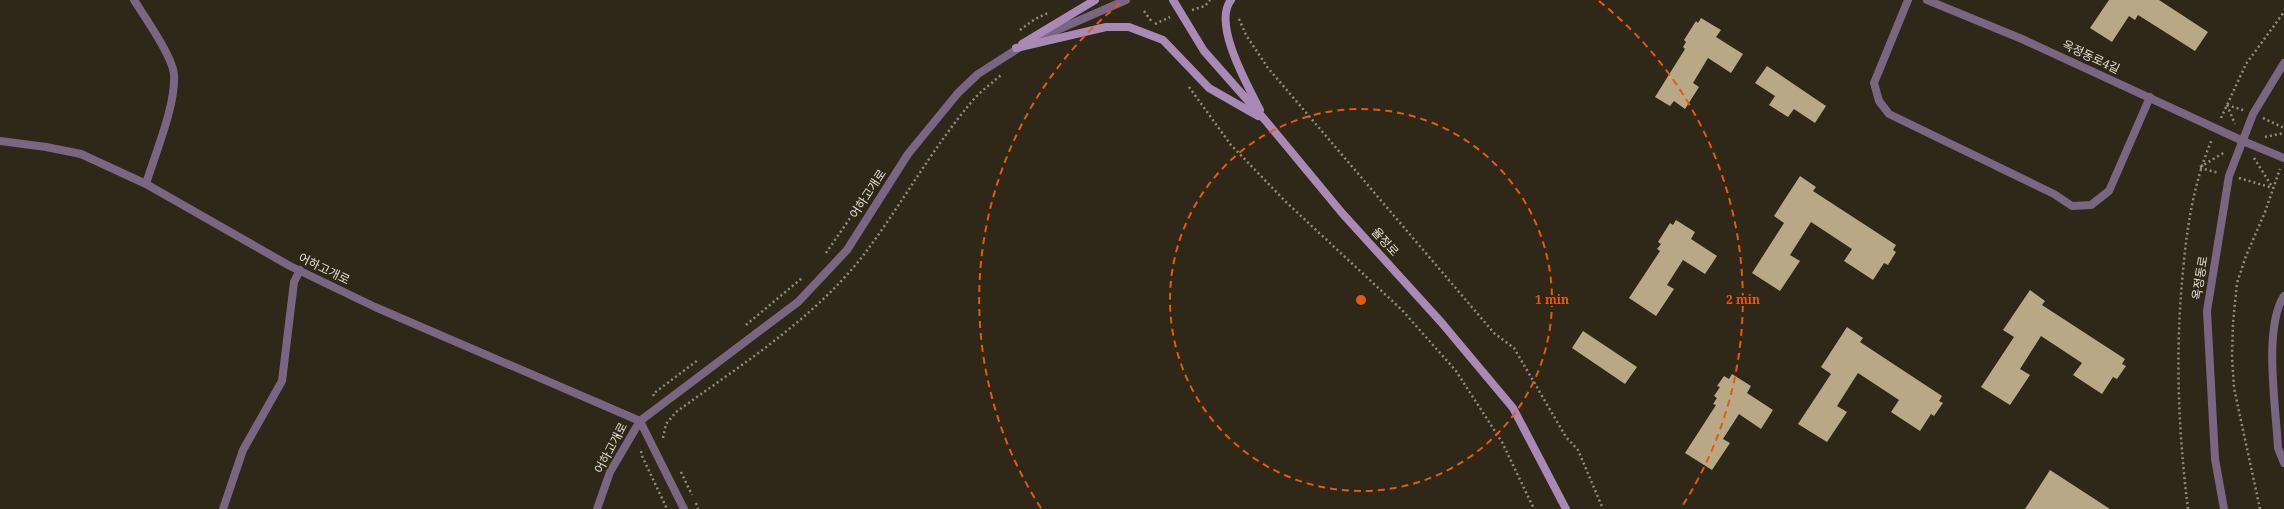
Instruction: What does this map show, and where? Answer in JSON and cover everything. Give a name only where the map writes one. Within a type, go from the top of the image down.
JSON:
[{"type":"main road","points":[[1016,48],[1095,0]]},
{"type":"main road","name":"율정로","points":[[1173,0],[1204,52],[1265,120],[1342,213],[1441,322],[1513,408],[1566,509]]},
{"type":"main road","points":[[1231,0],[1224,16],[1228,34],[1239,68],[1265,120]]},
{"type":"main road","points":[[1016,48],[1106,27],[1129,27],[1163,40],[1209,88],[1265,120]]},
{"type":"street","points":[[134,0],[162,44],[174,74],[170,103],[146,184]]},
{"type":"street","name":"어하고개로","points":[[597,509],[610,472],[640,421],[776,319],[814,285],[847,250],[908,154],[958,93],[978,74],[1016,48],[1126,0]]},
{"type":"street","points":[[1908,0],[1874,83],[1879,101],[1889,114],[2054,194],[2072,206],[2092,205],[2109,191],[2150,98]]},
{"type":"street","name":"옥정동로4길","points":[[1927,0],[2022,39],[2243,141],[2284,158]]},
{"type":"street","name":"옥정동로","points":[[2224,509],[2215,459],[2207,311],[2229,176],[2254,114],[2284,63]]},
{"type":"street","name":"어하고개로","points":[[0,141],[46,147],[81,154],[146,184],[234,236],[376,307],[640,421]]},
{"type":"street","points":[[223,509],[243,450],[282,381],[294,282],[300,270]]},
{"type":"street","points":[[2284,296],[2277,307],[2272,352],[2278,448],[2284,463]]},
{"type":"street","points":[[640,421],[684,509]]},
{"type":"path","points":[[1016,33],[1035,19],[1054,11]]},
{"type":"path","points":[[1144,11],[1154,25]]},
{"type":"path","points":[[2227,104],[2246,64],[2284,12]]},
{"type":"path","points":[[1239,14],[1246,35],[1268,68],[1494,333],[1514,348],[1566,437],[1578,450],[1603,509]]},
{"type":"path","points":[[664,442],[662,435],[666,424],[670,419],[805,316],[828,294],[861,258],[951,129],[975,98],[1004,73]]},
{"type":"path","points":[[1187,83],[1231,145],[1286,202],[1402,310],[1456,371],[1502,442],[1534,509]]},
{"type":"path","points":[[2260,509],[2234,388],[2232,357],[2233,323],[2237,283],[2246,256],[2265,212],[2284,158]]},
{"type":"path","points":[[2188,509],[2178,405],[2177,350],[2187,224],[2200,168]]},
{"type":"path","points":[[823,258],[868,192]]},
{"type":"path","points":[[744,326],[791,289],[807,273]]},
{"type":"path","points":[[670,419],[653,394],[702,358]]},
{"type":"path","points":[[679,469],[698,509]]},
{"type":"building","points":[[2109,0],[2159,0],[2208,32],[2195,51],[2138,15],[2135,20],[2129,16],[2112,42],[2090,28]]},
{"type":"building","points":[[1701,18],[1721,30],[1716,37],[1743,54],[1731,73],[1708,58],[1693,83],[1699,87],[1685,109],[1674,101],[1670,106],[1655,97],[1685,49],[1683,47],[1686,42],[1684,40],[1696,21],[1698,23]]},
{"type":"building","points":[[1767,66],[1826,106],[1815,123],[1794,109],[1788,117],[1769,105],[1775,96],[1755,83]]},
{"type":"building","points":[[1800,176],[1816,187],[1813,191],[1896,245],[1893,250],[1896,252],[1888,265],[1884,263],[1873,280],[1844,261],[1852,249],[1811,222],[1790,255],[1800,261],[1780,291],[1752,273],[1784,223],[1774,216]]},
{"type":"building","points":[[1676,220],[1695,232],[1691,239],[1717,256],[1705,274],[1683,260],[1667,285],[1674,289],[1656,316],[1629,298],[1660,251],[1657,249],[1661,244],[1658,242],[1670,223],[1673,225]]},
{"type":"building","points":[[2030,290],[2045,301],[2042,305],[2125,359],[2122,364],[2126,366],[2117,379],[2113,377],[2102,394],[2073,375],[2082,363],[2041,336],[2020,369],[2030,375],[2010,405],[1981,387],[2014,337],[2003,330]]},
{"type":"building","points":[[1847,327],[1863,338],[1860,342],[1942,396],[1939,401],[1943,403],[1934,416],[1931,414],[1920,431],[1891,412],[1899,400],[1858,373],[1837,406],[1847,412],[1827,442],[1798,424],[1831,374],[1821,367]]},
{"type":"building","points":[[1583,331],[1637,367],[1625,384],[1572,348]]},
{"type":"building","points":[[1732,374],[1751,386],[1747,393],[1773,410],[1761,429],[1739,414],[1723,439],[1730,443],[1712,470],[1685,453],[1716,405],[1713,404],[1717,398],[1714,396],[1720,387],[1717,386],[1724,376],[1729,379]]},
{"type":"building","points":[[2050,470],[2110,509],[2025,509]]}]
